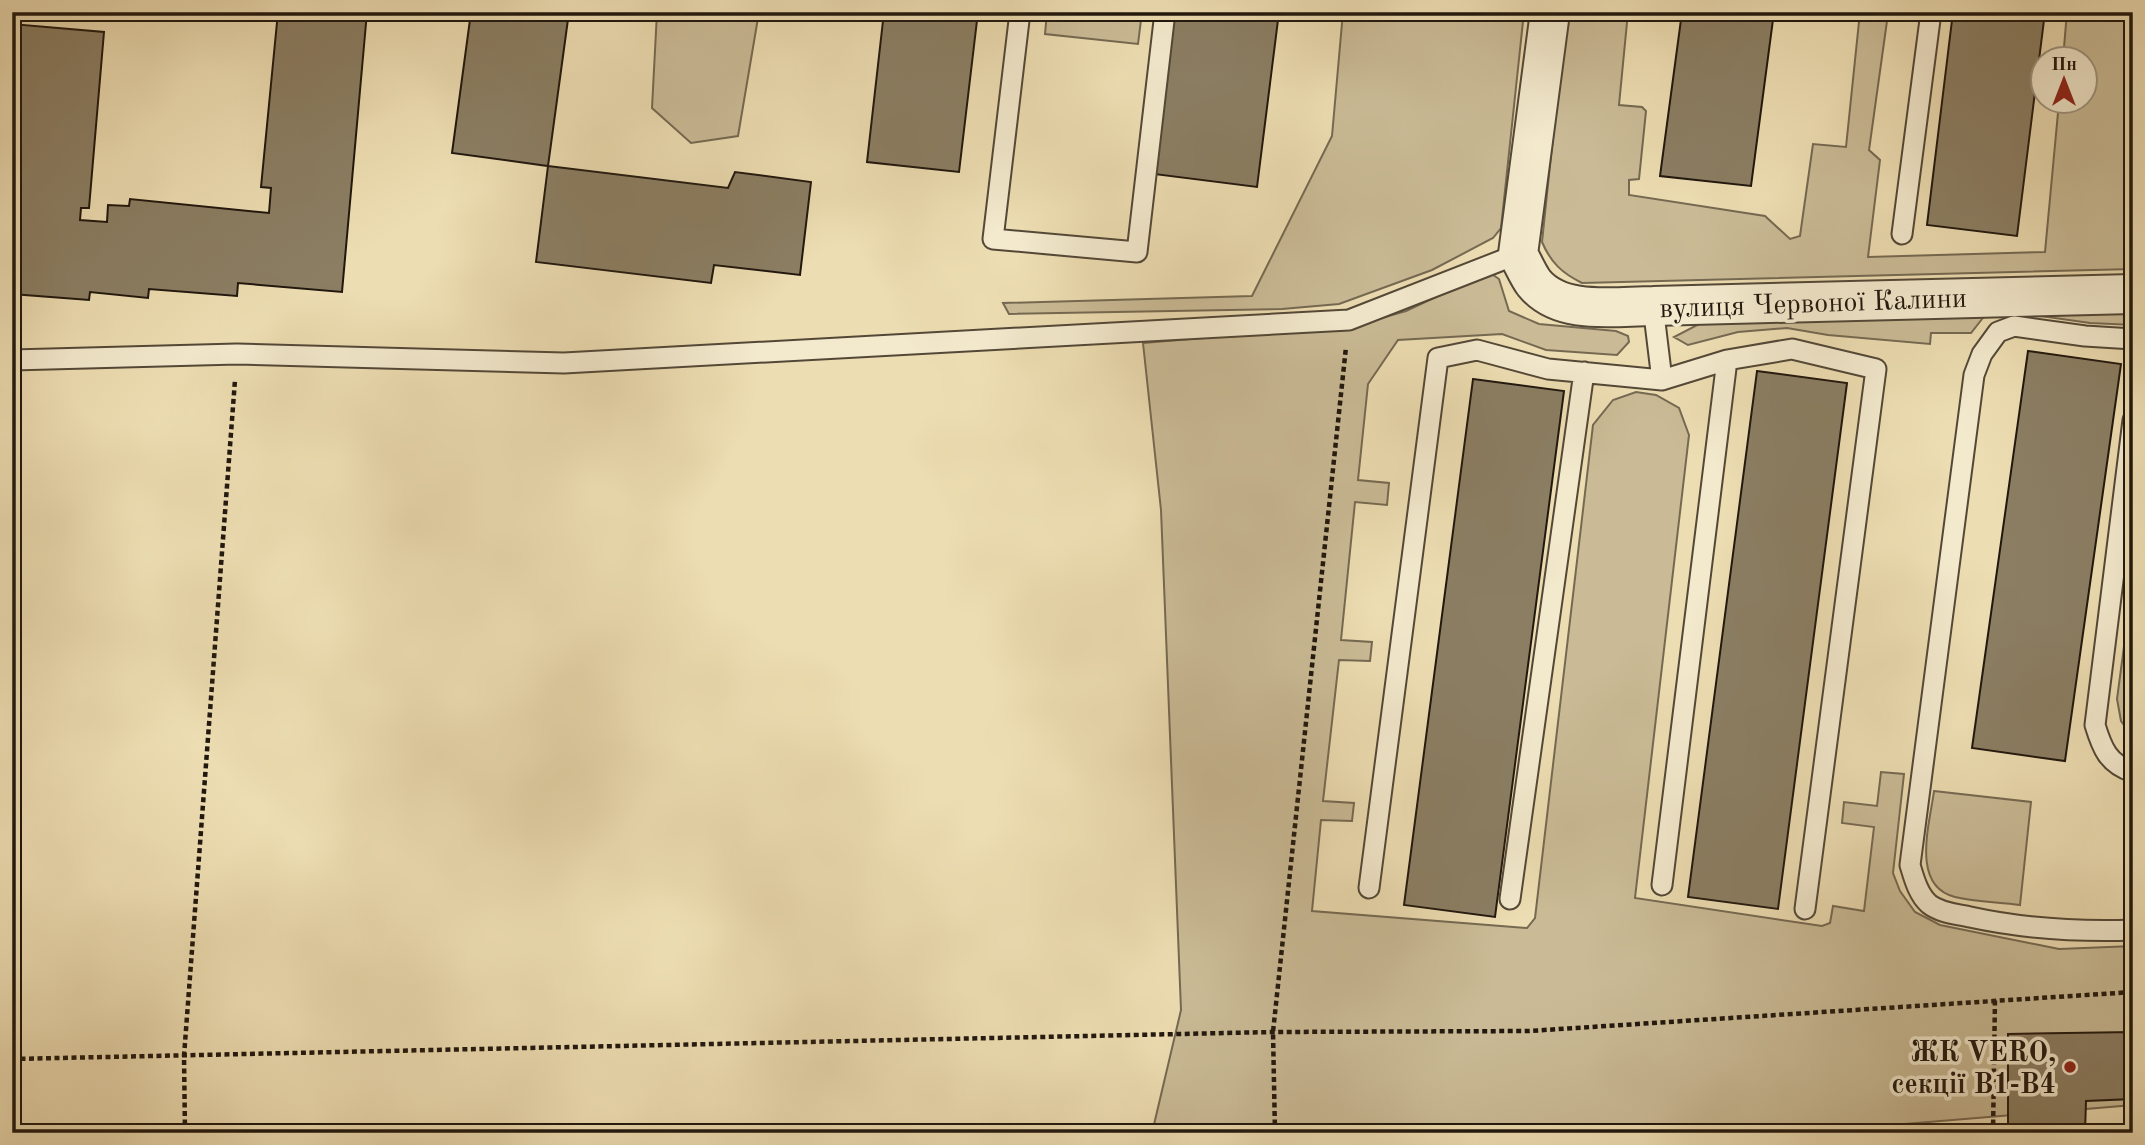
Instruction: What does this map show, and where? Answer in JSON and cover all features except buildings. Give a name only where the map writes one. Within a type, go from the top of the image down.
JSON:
[{"type":"street","points":[[1518,254],[1550,12]]},
{"type":"street","name":"вулиця Червоної Калини","points":[[1518,254],[1534,283],[1555,301],[1583,306],[2133,293]]},
{"type":"lane","points":[[1020,12],[993,239],[1137,252],[1166,12]]},
{"type":"lane","points":[[1902,234],[1931,12]]},
{"type":"lane","points":[[12,360],[237,354],[564,363],[1349,320],[1518,254]]},
{"type":"lane","points":[[1653,306],[1662,380]]},
{"type":"lane","points":[[2133,339],[2085,336],[2014,326],[1998,332],[1982,354],[1974,375],[1910,865],[1917,887],[1929,903],[1945,912],[2020,928],[2080,932],[2133,930]]},
{"type":"lane","points":[[1369,888],[1438,358],[1477,350],[1548,369],[1662,380],[1727,360],[1792,349],[1876,369],[1805,909]]},
{"type":"lane","points":[[1662,885],[1727,360]]},
{"type":"lane","points":[[1510,899],[1584,372]]},
{"type":"lane","points":[[2133,420],[2095,725],[2103,751],[2119,768],[2133,772]]},
{"type":"path","points":[[1275,1133],[1273,1032],[1349,320]]},
{"type":"path","points":[[185,1133],[184,1056],[237,354]]},
{"type":"path","points":[[12,1059],[1273,1032],[1529,1031],[1995,998],[2133,992]]},
{"type":"path","points":[[1993,1133],[1995,998]]},
{"type":"shaded area","points":[[657,12],[759,12],[738,136],[691,143],[652,108]]},
{"type":"shaded area","points":[[1047,12],[1142,12],[1138,44],[1045,34]]},
{"type":"shaded area","points":[[1343,12],[1524,12],[1501,228],[1493,238],[1432,270],[1339,304],[1282,309],[1009,314],[1003,303],[1252,296],[1332,136]]},
{"type":"shaded area","points":[[1566,12],[1628,12],[1619,105],[1642,107],[1646,111],[1639,179],[1629,180],[1629,195],[1765,216],[1790,239],[1800,236],[1813,144],[1846,147],[1860,12],[1898,12],[1887,21],[1869,150],[1880,160],[1868,257],[2045,252],[2058,116],[2100,116],[2100,46],[2064,46],[2067,12],[2133,12],[2133,269],[1582,283],[1558,267],[1542,242]]},
{"type":"shaded area","points":[[1489,272],[1499,279],[1509,311],[1539,324],[1616,331],[1628,336],[1629,342],[1617,355],[1546,350],[1502,334],[1398,340],[1368,384],[1358,480],[1389,483],[1387,505],[1355,502],[1341,640],[1372,642],[1370,661],[1339,660],[1323,801],[1354,803],[1352,821],[1321,820],[1312,911],[1527,928],[1535,918],[1593,425],[1613,400],[1636,392],[1656,395],[1679,408],[1689,435],[1635,898],[1822,926],[1830,923],[1833,906],[1864,911],[1874,827],[1842,823],[1844,802],[1877,806],[1881,772],[1904,774],[1893,873],[1900,891],[1915,912],[1940,925],[2059,949],[2133,946],[2133,1105],[1796,1133],[1152,1133],[1181,1010],[1161,510],[1143,343],[1357,325],[1406,311]]},
{"type":"shaded area","points":[[2133,308],[2133,325],[2090,323],[2019,313]]},
{"type":"shaded area","points":[[1986,314],[1971,333],[1931,333],[1930,344],[1828,335],[1787,328],[1738,332],[1688,345],[1674,337],[1701,323]]},
{"type":"shaded area","points":[[2133,579],[2133,737],[2121,721],[2117,699]]},
{"type":"shaded area","points":[[1934,791],[2031,802],[2020,905],[1955,897],[1941,891],[1932,880],[1926,852]]},
{"type":"place","name":"ЖК VERO, секції В1-В4","points":[[2070,1067]]}]
